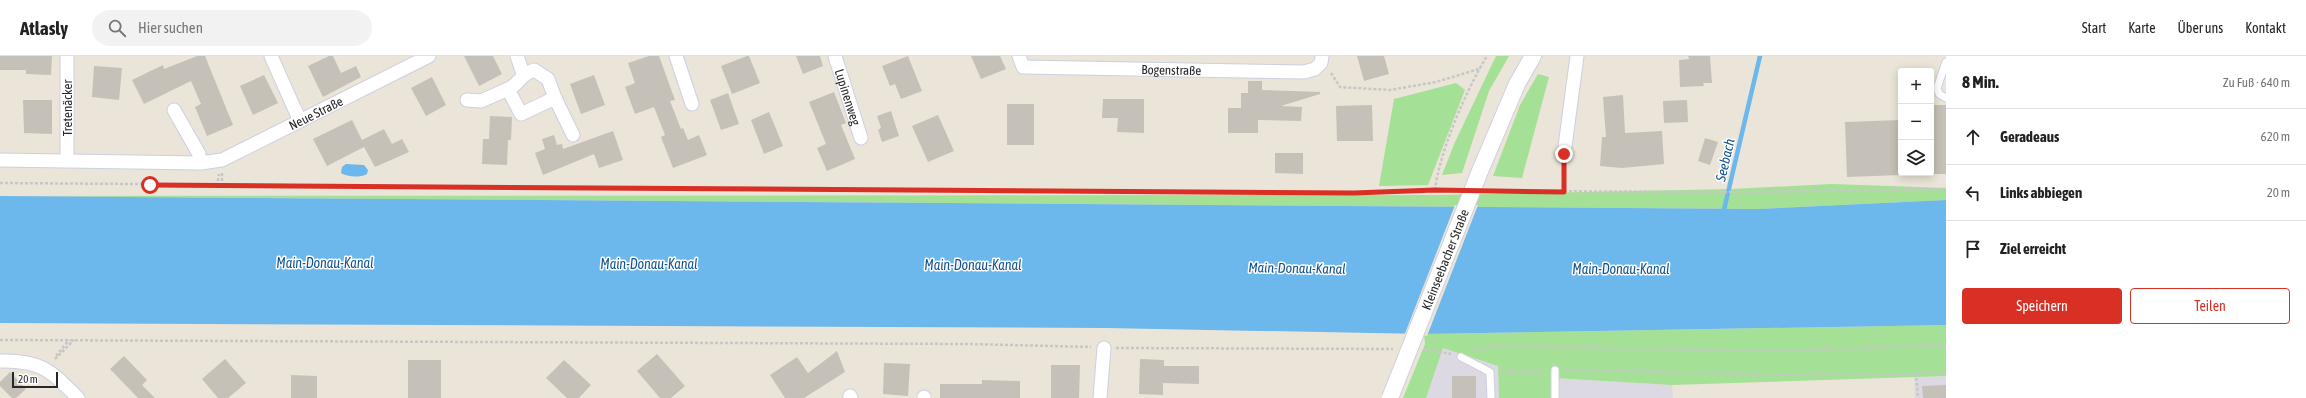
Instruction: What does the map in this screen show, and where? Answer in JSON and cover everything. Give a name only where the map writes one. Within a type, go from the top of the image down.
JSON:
[{"type":"street","name":"Tretenäcker","points":[[66,56],[67,160]]},
{"type":"street","points":[[271,56],[300,121]]},
{"type":"street","name":"Neue Straße","points":[[0,160],[200,163],[222,160],[429,56]]},
{"type":"street","points":[[516,56],[523,74]]},
{"type":"street","points":[[676,56],[692,104]]},
{"type":"street","name":"Lupinenweg","points":[[835,56],[861,138]]},
{"type":"street","name":"Bogenstraße","points":[[1019,56],[1023,66],[1304,72],[1315,69],[1321,63],[1322,56]]},
{"type":"street","name":"Kleinseebacher Straße","points":[[1390,398],[1480,171],[1517,84],[1533,56]]},
{"type":"street","points":[[1564,154],[1577,56]]},
{"type":"street","points":[[467,100],[481,101],[508,89],[516,85],[523,74],[534,70],[548,79],[555,98],[573,135]]},
{"type":"street","points":[[508,89],[522,114],[555,98]]},
{"type":"street","points":[[174,110],[199,154],[200,163]]},
{"type":"street","points":[[1100,398],[1104,348]]},
{"type":"street","points":[[0,361],[18,361],[46,368],[78,398]]},
{"type":"lane","points":[[1946,62],[1937,88],[1939,94],[1946,98]]},
{"type":"lane","points":[[1461,357],[1490,372],[1491,398]]},
{"type":"lane","points":[[1555,370],[1555,398]]},
{"type":"path","points":[[1435,190],[1437,176],[1449,139],[1479,69],[1487,56]]},
{"type":"path","points":[[1338,81],[1340,87],[1390,90],[1436,82],[1479,69]]},
{"type":"path","points":[[1564,154],[1564,192]]},
{"type":"path","points":[[0,183],[1314,193],[1435,190],[1458,191]]},
{"type":"path","points":[[1481,191],[1745,192],[1946,189]]},
{"type":"path","points":[[0,340],[961,344],[1104,348],[1358,348]]},
{"type":"path","points":[[46,368],[69,340]]},
{"type":"path","points":[[46,368],[74,340]]},
{"type":"path","points":[[1461,357],[1486,348],[1497,346],[1776,351],[1946,345]]},
{"type":"path","points":[[1490,372],[1555,370],[1654,371],[1761,375],[1946,372]]},
{"type":"path","points":[[1916,373],[1918,398]]},
{"type":"shaded area","points":[[1443,347],[1498,366],[1499,398],[1426,398]]},
{"type":"shaded area","points":[[1946,376],[1946,398],[1915,398],[1914,377]]},
{"type":"shaded area","points":[[1554,378],[1672,385],[1673,398],[1553,398]]},
{"type":"green space","points":[[1496,56],[1509,56],[1489,91],[1462,173],[1442,175],[1455,142]]},
{"type":"green space","points":[[1538,74],[1549,77],[1522,178],[1493,176],[1520,105]]},
{"type":"green space","points":[[1456,83],[1465,90],[1428,185],[1379,186],[1394,99]]},
{"type":"green space","points":[[1832,184],[1946,188],[1946,200],[1758,209],[0,196],[1435,195],[1732,189]]},
{"type":"green space","points":[[1946,325],[1946,376],[1672,385],[1554,378],[1553,398],[1499,398],[1498,366],[1443,348],[1426,398],[1403,398],[1425,344],[1424,334]]},
{"type":"water","points":[[346,164],[364,165],[368,170],[367,174],[350,176],[341,173],[342,167]]},
{"type":"water","name":"Main-Donau-Kanal","points":[[0,196],[1758,209],[1946,200],[1946,325],[1424,334],[1106,328],[0,323]]},
{"type":"pier","points":[[1455,205],[1478,205],[1427,336],[1404,336]]},
{"type":"building","points":[[0,56],[52,56],[51,75],[26,74],[26,70],[0,70]]},
{"type":"building","points":[[197,56],[205,56],[233,125],[207,136],[195,107],[201,104],[191,81],[144,104],[132,80],[163,65],[164,69]]},
{"type":"building","points":[[329,56],[333,56],[341,73],[356,66],[361,77],[323,97],[308,66]]},
{"type":"building","points":[[464,56],[493,56],[502,74],[479,86]]},
{"type":"building","points":[[649,56],[659,56],[675,100],[670,101],[681,129],[683,128],[688,140],[699,135],[707,155],[673,168],[661,137],[665,135],[654,107],[635,114],[625,87],[635,83],[628,63]]},
{"type":"building","points":[[749,56],[760,83],[732,94],[721,66]]},
{"type":"building","points":[[796,56],[820,56],[823,66],[803,74]]},
{"type":"building","points":[[908,56],[922,91],[901,99],[895,84],[890,86],[882,66]]},
{"type":"building","points":[[971,56],[1000,56],[1006,69],[981,79]]},
{"type":"building","points":[[1357,56],[1384,56],[1389,74],[1364,81]]},
{"type":"building","points":[[1688,56],[1710,56],[1712,83],[1703,83],[1704,86],[1680,87],[1679,60],[1689,59]]},
{"type":"building","points":[[94,66],[122,68],[119,100],[92,97]]},
{"type":"building","points":[[264,75],[278,103],[253,115],[240,86]]},
{"type":"building","points":[[594,75],[605,105],[581,114],[570,84]]},
{"type":"building","points":[[432,77],[446,105],[426,116],[411,88]]},
{"type":"building","points":[[1248,81],[1262,81],[1262,90],[1320,92],[1320,94],[1281,106],[1302,107],[1301,121],[1258,120],[1258,133],[1228,133],[1228,108],[1241,108],[1241,93],[1248,93]]},
{"type":"building","points":[[834,92],[846,123],[841,125],[855,159],[827,171],[817,148],[826,144],[809,102]]},
{"type":"building","points":[[728,93],[739,124],[721,130],[710,100]]},
{"type":"building","points":[[1623,95],[1625,133],[1662,131],[1664,164],[1622,168],[1600,166],[1602,137],[1606,137],[1603,97]]},
{"type":"building","points":[[1103,99],[1144,99],[1144,133],[1117,132],[1118,118],[1102,118]]},
{"type":"building","points":[[23,100],[52,100],[52,134],[24,133]]},
{"type":"building","points":[[1687,100],[1688,122],[1664,123],[1663,101]]},
{"type":"building","points":[[1007,104],[1034,104],[1034,145],[1007,145]]},
{"type":"building","points":[[1372,105],[1373,141],[1337,141],[1336,106]]},
{"type":"building","points":[[1934,105],[1946,105],[1946,174],[1934,174]]},
{"type":"building","points":[[891,111],[899,136],[882,142],[878,130],[881,128],[877,116]]},
{"type":"building","points":[[769,112],[783,146],[764,154],[751,120]]},
{"type":"building","points":[[938,115],[954,151],[928,162],[912,126]]},
{"type":"building","points":[[490,116],[512,117],[511,140],[508,140],[507,165],[482,164],[483,139],[489,139]]},
{"type":"building","points":[[352,120],[362,140],[384,129],[392,144],[402,139],[409,152],[375,167],[364,147],[327,166],[313,139]]},
{"type":"building","points":[[1898,120],[1898,175],[1847,177],[1845,122]]},
{"type":"building","points":[[613,131],[623,160],[599,168],[594,154],[543,175],[535,153],[545,149],[542,139],[554,135],[557,145],[562,144],[563,149]]},
{"type":"building","points":[[1705,138],[1718,142],[1710,165],[1698,161]]},
{"type":"building","points":[[1275,153],[1303,153],[1303,174],[1275,173]]},
{"type":"building","points":[[837,351],[845,372],[804,398],[785,398],[770,375],[797,357],[808,373]]},
{"type":"building","points":[[657,354],[685,386],[671,398],[660,398],[637,371]]},
{"type":"building","points":[[124,356],[147,380],[142,385],[155,398],[138,398],[110,369]]},
{"type":"building","points":[[225,359],[246,383],[228,398],[218,398],[202,379]]},
{"type":"building","points":[[1140,359],[1164,360],[1164,366],[1199,366],[1199,384],[1163,383],[1163,395],[1139,394]]},
{"type":"building","points":[[408,360],[441,360],[441,398],[408,398]]},
{"type":"building","points":[[564,360],[591,385],[579,398],[567,398],[546,378]]},
{"type":"building","points":[[884,363],[910,364],[908,396],[883,394]]},
{"type":"building","points":[[1051,365],[1080,365],[1079,398],[1051,398]]},
{"type":"building","points":[[10,372],[26,389],[16,398],[12,398],[0,386],[0,382]]},
{"type":"building","points":[[291,375],[317,376],[317,398],[291,398]]},
{"type":"building","points":[[1452,376],[1476,376],[1476,398],[1452,398]]},
{"type":"building","points":[[982,380],[1020,381],[1020,398],[940,398],[940,384],[982,384]]},
{"type":"building","points":[[1946,385],[1946,398],[1923,398],[1922,386]]},
{"type":"waterway","name":"Seebach","points":[[1723,214],[1760,56]]},
{"type":"route","points":[[150,185],[1354,193],[1435,190],[1564,192],[1564,154]]}]
